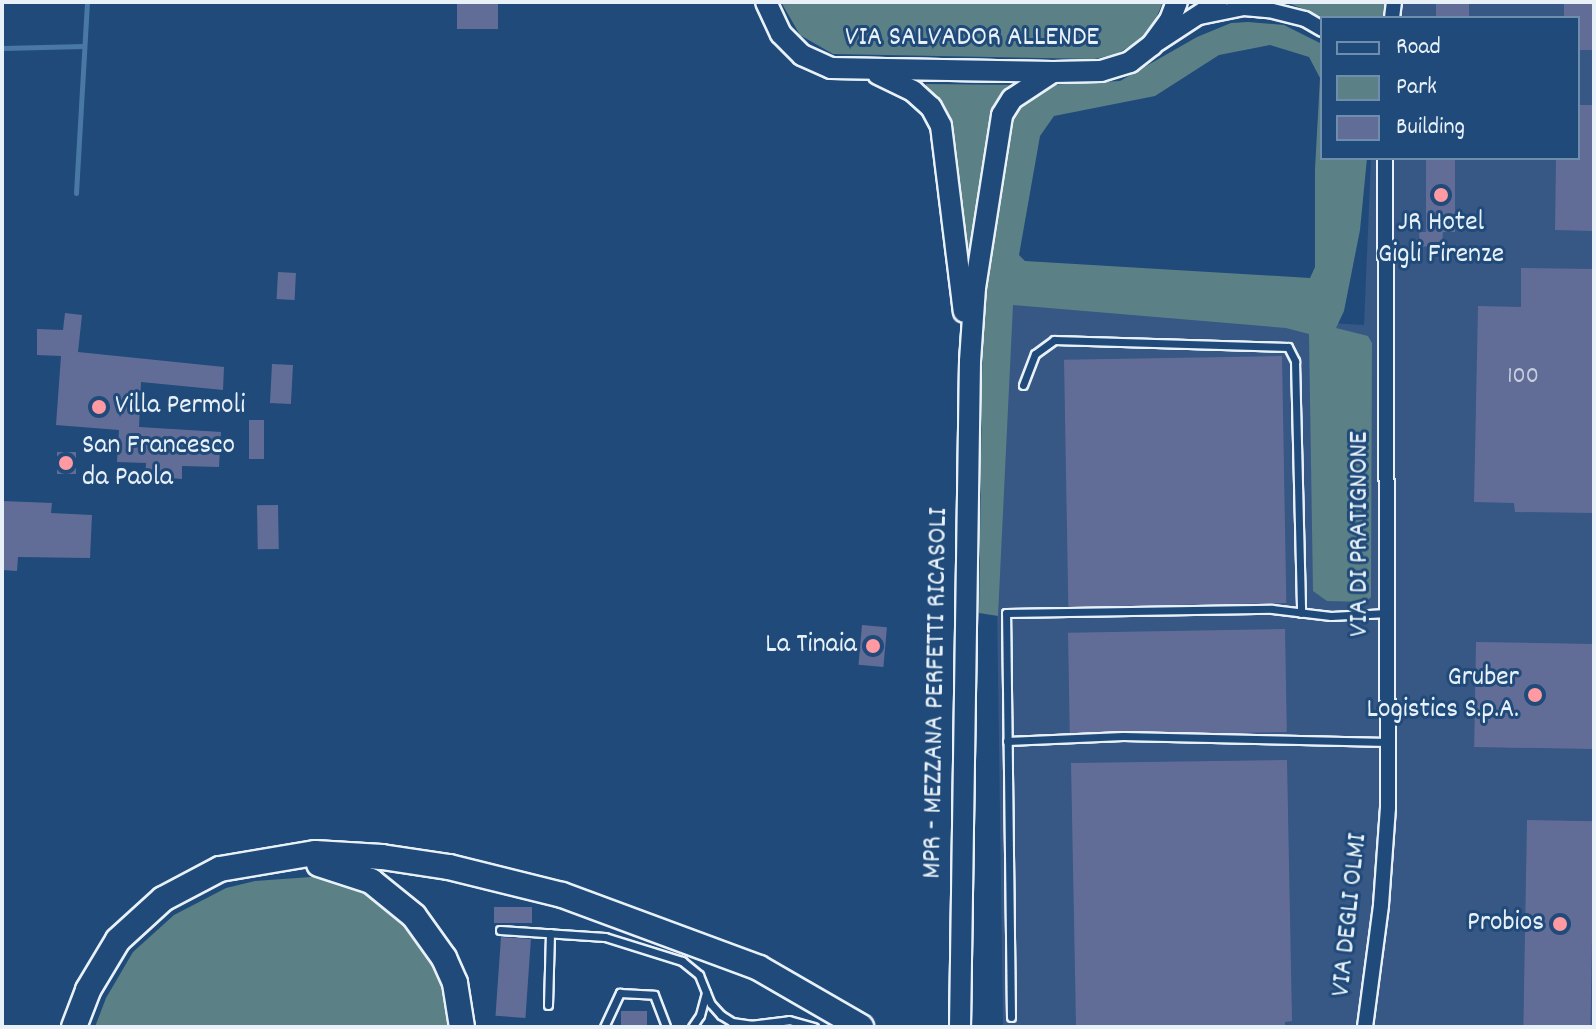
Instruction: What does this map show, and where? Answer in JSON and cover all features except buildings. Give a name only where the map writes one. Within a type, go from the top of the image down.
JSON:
[{"type":"highway","points":[[74,1027],[101,966],[118,940],[140,916],[176,890],[220,869],[315,853],[382,857],[449,867],[562,895],[759,968],[861,1027]]},
{"type":"highway","points":[[281,858],[349,871],[394,897],[431,936],[444,958],[455,983],[462,1027]]},
{"type":"main road","name":"VIA SALVADOR ALLENDE","points":[[1152,45],[1170,20],[1177,2]]},
{"type":"main road","name":"VIA SALVADOR ALLENDE","points":[[765,4],[781,34],[802,55],[831,68],[1053,72],[1101,71],[1130,62],[1218,2]]},
{"type":"main road","name":"MPR - MEZZANA PERFETTI RICASOLI","points":[[867,70],[913,91],[931,107],[941,126],[970,361]]},
{"type":"main road","name":"MPR - MEZZANA PERFETTI RICASOLI","points":[[960,1027],[970,361],[975,288],[1002,115],[1012,99],[1053,72]]},
{"type":"street","points":[[1191,18],[1244,8],[1287,13],[1320,28]]},
{"type":"street","name":"VIA DI PRATIGNONE","points":[[1385,160],[1388,808]]},
{"type":"street","name":"VIA DEGLI OLMI","points":[[1365,1027],[1381,905],[1388,808]]},
{"type":"lane","points":[[1023,385],[1035,354],[1054,340],[1288,347],[1295,361],[1301,613]]},
{"type":"lane","points":[[1011,1017],[1006,613],[1272,609],[1331,616],[1387,613]]},
{"type":"lane","points":[[1007,741],[1123,736],[1388,742]]},
{"type":"lane","points":[[500,930],[605,937],[682,961],[699,975],[721,1015],[732,1022],[753,1025]]},
{"type":"lane","points":[[548,1005],[550,933]]},
{"type":"lane","points":[[692,1027],[700,1015],[706,991]]},
{"type":"lane","points":[[604,1027],[620,993],[654,995],[666,1027]]},
{"type":"lane","points":[[738,1027],[789,1020],[814,1027]]},
{"type":"shaded area","points":[[1377,2],[1594,2],[1594,1027],[1003,1027],[997,606],[1012,304],[1364,325],[1371,160],[1580,160],[1580,16],[1376,16]]},
{"type":"green space","points":[[781,2],[1163,2],[1154,23],[1141,39],[1117,54],[1094,59],[833,54],[800,35]]},
{"type":"green space","points":[[1286,2],[1387,2],[1386,16],[1320,16]]},
{"type":"green space","points":[[1248,22],[1284,25],[1320,43],[1320,78],[1320,160],[1367,160],[1360,230],[1344,311],[1336,328],[1368,336],[1372,343],[1371,597],[1366,602],[1327,601],[1313,591],[1309,334],[1286,328],[1013,305],[998,616],[979,613],[983,303],[1006,131],[1013,110],[1046,85],[1120,81],[1197,37],[1231,23]],"holes":[[[1270,45],[1309,57],[1320,78],[1315,169],[1315,267],[1310,278],[1025,261],[1019,255],[1040,136],[1054,116],[1155,96],[1219,55]]]},
{"type":"green space","points":[[926,84],[1018,85],[970,291],[926,90]]},
{"type":"green space","points":[[325,876],[366,891],[406,924],[434,964],[444,986],[451,1027],[95,1027],[106,998],[133,952],[174,915],[226,888],[255,881]]},
{"type":"waterway","points":[[76,193],[87,2]]},
{"type":"waterway","points":[[2,48],[84,46]]},
{"type":"place","name":"JR Hotel Gigli Firenze","points":[[1441,195]]},
{"type":"place","name":"Villa Permoli","points":[[99,407]]},
{"type":"place","name":"San Francesco da Paola","points":[[66,463]]},
{"type":"place","name":"La Tinaia","points":[[873,646]]},
{"type":"place","name":"Gruber Logistics S.p.A.","points":[[1535,695]]},
{"type":"place","name":"Probios","points":[[1560,924]]}]
